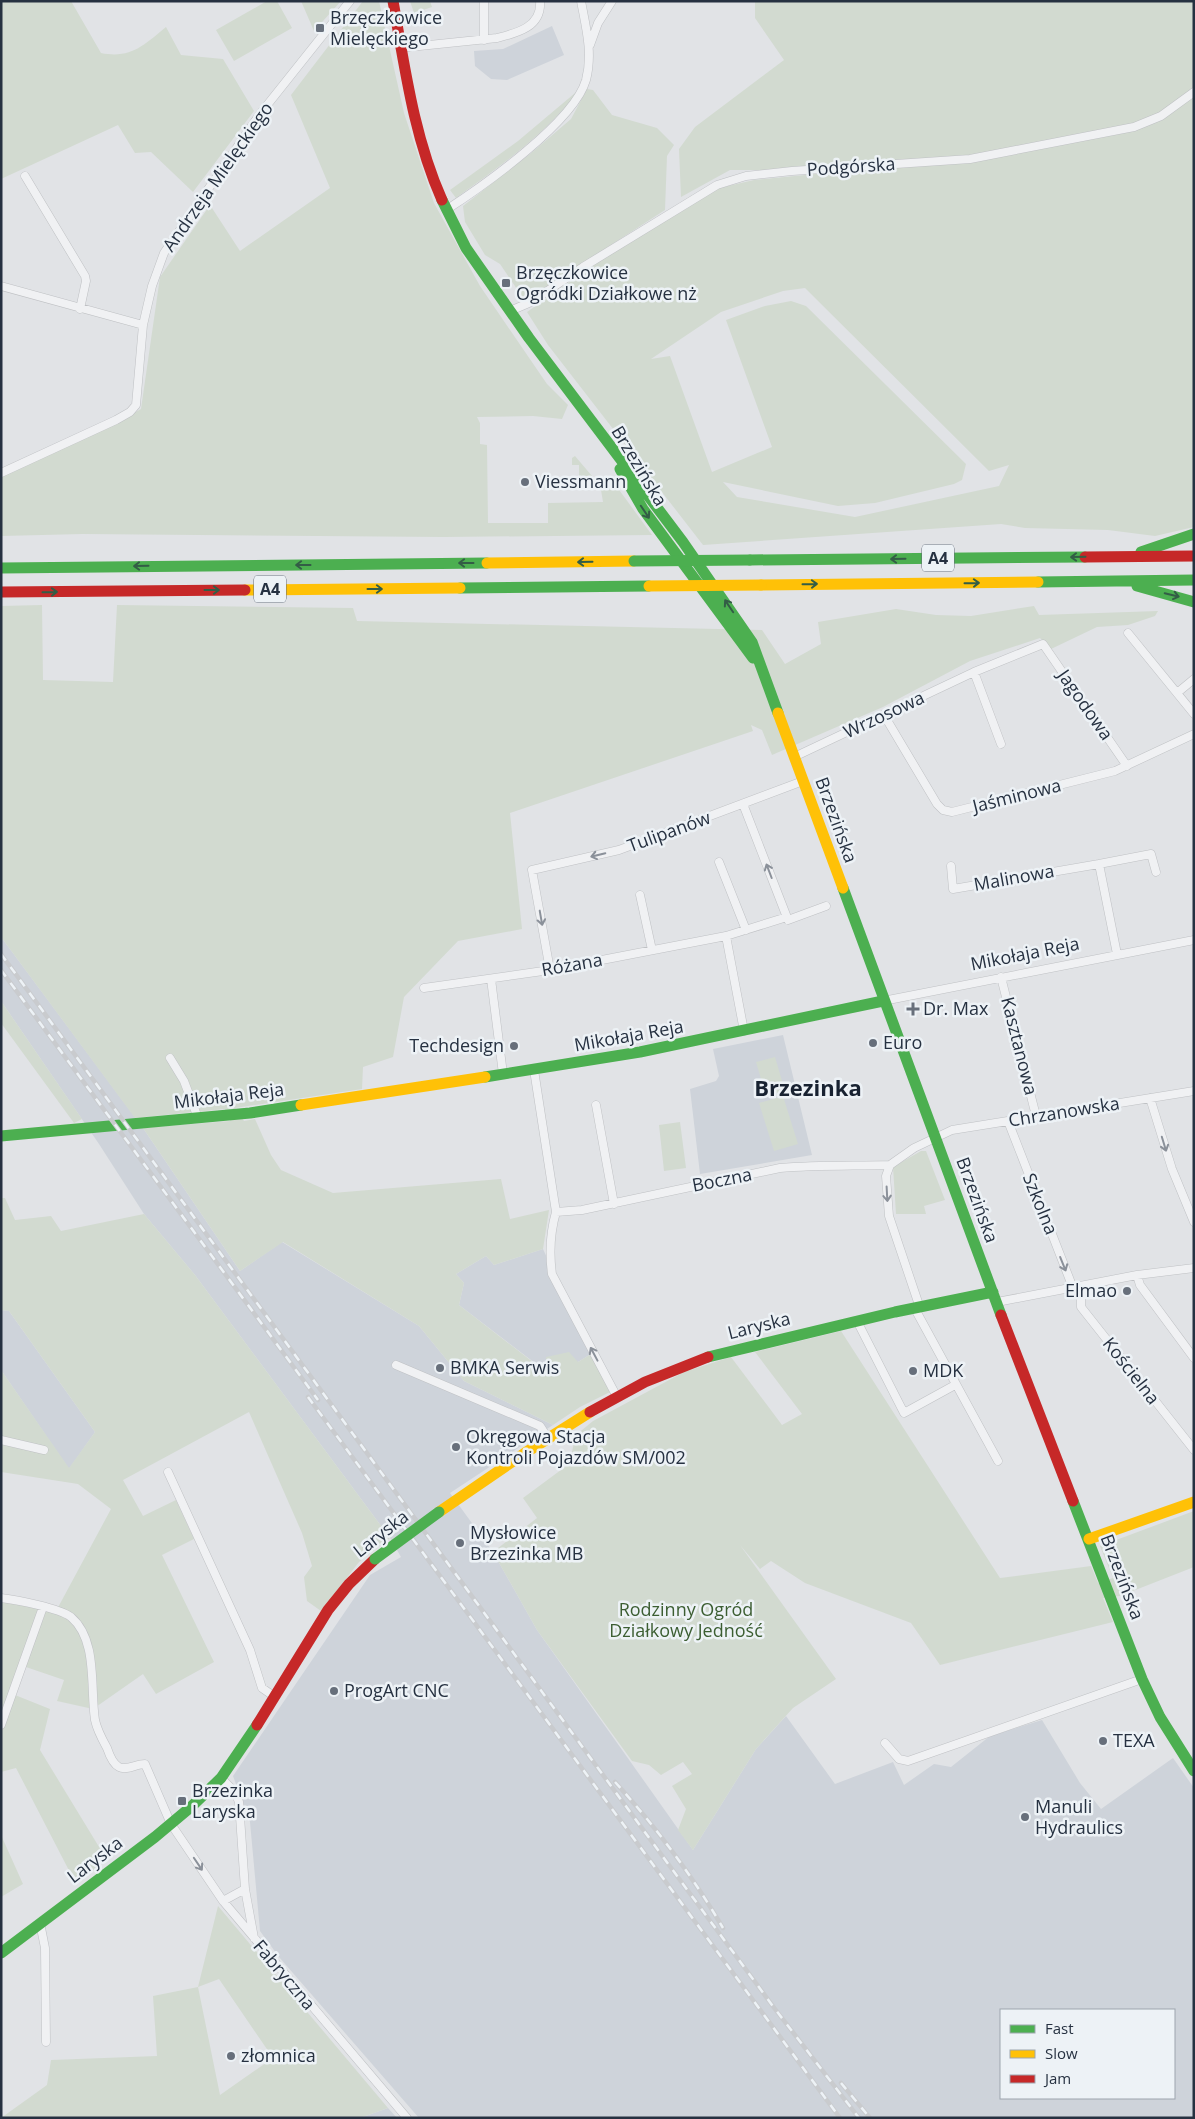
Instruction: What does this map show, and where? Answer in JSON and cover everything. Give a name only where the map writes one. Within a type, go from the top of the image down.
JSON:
[{"type":"main road","name":"Brzezińska","points":[[394,1],[400,48],[413,116],[431,175],[446,210],[466,248],[594,424],[643,509],[752,655],[766,681],[883,1001],[1142,1679],[1173,1738],[1194,1771]]},
{"type":"main road","points":[[1126,556],[1194,534]]},
{"type":"main road","name":"A4","points":[[1,568],[1194,556]]},
{"type":"main road","name":"A4","points":[[1,592],[1194,580]]},
{"type":"main road","points":[[1116,581],[1194,602]]},
{"type":"main road","name":"Mikołaja Reja","points":[[1,1136],[250,1113],[534,1070],[640,1052],[883,1001]]},
{"type":"main road","name":"Laryska","points":[[1,1953],[171,1824],[221,1778],[328,1610],[349,1584],[375,1559],[547,1437],[617,1397],[706,1357],[918,1308],[995,1297]]},
{"type":"main road","points":[[1089,1539],[1194,1502]]},
{"type":"street","name":"Andrzeja Mielęckiego","points":[[1,473],[130,412],[136,404],[143,325],[152,286],[164,253],[260,114],[350,1]]},
{"type":"street","points":[[484,1],[484,40]]},
{"type":"street","points":[[400,48],[484,40],[512,35],[530,28],[538,17],[540,1]]},
{"type":"street","points":[[581,1],[590,45]]},
{"type":"street","points":[[446,210],[529,149],[567,114],[582,90],[586,79],[590,45],[598,23],[612,1]]},
{"type":"street","name":"Podgórska","points":[[510,311],[531,302],[590,262],[717,185],[746,176],[792,171],[970,159],[1134,127],[1161,116],[1194,92]]},
{"type":"street","points":[[25,176],[85,276],[86,281],[80,309]]},
{"type":"street","points":[[1,286],[143,325]]},
{"type":"street","points":[[1128,633],[1194,714]]},
{"type":"street","name":"Wrzosowa","points":[[794,757],[974,672],[1042,644]]},
{"type":"street","name":"Jagodowa","points":[[1042,644],[1127,766]]},
{"type":"street","points":[[974,672],[1002,744]]},
{"type":"street","points":[[1176,693],[1194,679]]},
{"type":"street","name":"Jaśminowa","points":[[884,715],[936,804],[943,810],[952,812],[1127,766],[1194,734]]},
{"type":"street","name":"Tulipanów","points":[[550,970],[532,870],[619,850],[803,781]]},
{"type":"street","points":[[743,804],[788,919]]},
{"type":"street","name":"Malinowa","points":[[951,866],[953,889],[1151,854],[1156,872]]},
{"type":"street","points":[[719,862],[746,930]]},
{"type":"street","points":[[1098,864],[1117,954]]},
{"type":"street","points":[[640,895],[652,950]]},
{"type":"street","name":"Różana","points":[[424,988],[550,970],[726,936],[788,919],[826,906]]},
{"type":"street","points":[[726,936],[744,1031]]},
{"type":"street","name":"Mikołaja Reja","points":[[883,1001],[1194,940]]},
{"type":"street","name":"Kasztanowa","points":[[1001,977],[1036,1116]]},
{"type":"street","points":[[491,979],[503,1074]]},
{"type":"street","points":[[170,1058],[203,1118]]},
{"type":"street","points":[[534,1070],[556,1212],[551,1228],[550,1255],[552,1274],[617,1397]]},
{"type":"street","name":"Chrzanowska","points":[[890,1165],[914,1148],[952,1130],[1194,1090]]},
{"type":"street","points":[[1150,1098],[1172,1169],[1194,1222]]},
{"type":"street","points":[[596,1105],[614,1204]]},
{"type":"street","name":"Szkolna","points":[[1008,1121],[1073,1288]]},
{"type":"street","name":"Boczna","points":[[556,1212],[614,1204],[780,1168],[811,1165],[836,1167],[890,1165]]},
{"type":"street","points":[[890,1165],[886,1176],[889,1216],[918,1308],[955,1385],[998,1461]]},
{"type":"street","points":[[995,1297],[1073,1288],[1137,1275],[1194,1268]]},
{"type":"street","points":[[1137,1275],[1140,1285],[1194,1358]]},
{"type":"street","name":"Kościelna","points":[[1081,1286],[1081,1307],[1194,1450]]},
{"type":"street","points":[[857,1321],[904,1412],[955,1385]]},
{"type":"street","points":[[396,1365],[540,1426],[547,1437]]},
{"type":"street","points":[[1,1440],[44,1450]]},
{"type":"street","points":[[168,1472],[250,1650],[262,1688],[275,1696]]},
{"type":"street","points":[[1,1598],[43,1607],[70,1616],[81,1629],[88,1646],[96,1721],[101,1737],[115,1764],[120,1768],[145,1764],[171,1824]]},
{"type":"street","points":[[1,1725],[43,1607]]},
{"type":"street","points":[[885,1743],[900,1759],[908,1760],[1142,1679]]},
{"type":"street","points":[[221,1778],[235,1792],[239,1802],[245,1889],[255,1941]]},
{"type":"street","name":"Fabryczna","points":[[171,1824],[223,1901],[255,1941],[407,2118]]},
{"type":"street","points":[[223,1901],[245,1889]]},
{"type":"street","points":[[40,1923],[45,1948],[46,2042]]},
{"type":"shaded area","points":[[552,26],[564,55],[507,80],[491,79],[475,66],[474,51],[503,49]]},
{"type":"shaded area","points":[[1,937],[143,1128],[240,1271],[282,1242],[419,1326],[464,1381],[553,1425],[450,1493],[493,1552],[537,1630],[693,1850],[756,1749],[786,1716],[835,1784],[893,1762],[904,1785],[934,1764],[951,1767],[990,1736],[1042,1720],[1080,1783],[1101,1809],[1173,1758],[1194,1788],[1194,2117],[419,2118],[279,1957],[260,1931],[250,1822],[233,1776],[370,1575],[401,1557],[390,1538],[195,1275],[144,1214],[99,1144],[1,1001]]},
{"type":"shaded area","points":[[783,1035],[812,1155],[700,1174],[690,1089],[716,1081],[719,1076],[713,1049]]},
{"type":"shaded area","points":[[543,1249],[591,1354],[578,1362],[548,1373],[459,1305],[464,1283],[456,1274],[486,1256],[494,1265]]},
{"type":"shaded area","points":[[1,1310],[9,1311],[95,1432],[69,1469],[1,1370]]},
{"type":"shaded area","points":[[388,2108],[397,2118],[360,2118]]},
{"type":"green space","points":[[1,1],[71,1],[101,53],[121,54],[129,52],[144,45],[166,27],[181,55],[223,59],[254,111],[193,192],[151,152],[135,153],[118,125],[1,179]]},
{"type":"green space","points":[[267,1],[277,1],[292,28],[234,61],[216,30]]},
{"type":"green space","points":[[301,1],[341,1],[314,31]]},
{"type":"green space","points":[[363,1],[379,1],[404,113],[434,203],[480,286],[547,384],[568,405],[562,419],[533,416],[477,417],[480,423],[480,444],[487,445],[488,523],[548,523],[548,503],[603,502],[601,490],[617,487],[652,535],[444,537],[83,534],[1,536],[1,477],[101,431],[141,409],[160,277],[210,205],[240,251],[330,188],[291,95]]},
{"type":"green space","points":[[410,1],[430,1],[432,7],[414,13]]},
{"type":"green space","points":[[755,1],[1194,1],[1194,527],[1155,536],[1108,530],[1025,528],[1001,524],[703,545],[548,345],[527,312],[601,260],[715,189],[754,180],[855,170],[730,170],[681,197],[679,149],[695,127],[784,60],[755,18]],"holes":[[[805,288],[989,471],[1009,465],[999,486],[855,517],[737,497],[723,482],[838,506],[875,503],[954,484],[962,480],[966,464],[806,306],[791,301],[765,306],[726,320],[772,447],[712,472],[670,356],[651,359],[721,312],[783,291]]]},
{"type":"green space","points":[[581,88],[553,120],[523,148],[456,198],[450,190],[518,141]]},
{"type":"green space","points":[[587,89],[593,90],[612,115],[657,128],[674,145],[667,156],[665,210],[529,298],[523,298],[500,264],[485,255],[465,222],[463,206],[530,154],[571,119]]},
{"type":"green space","points":[[575,456],[592,476],[593,480],[589,485],[578,486],[574,484],[573,480],[579,480],[579,465],[572,465],[572,458]]},
{"type":"green space","points":[[42,605],[43,680],[113,682],[117,605],[353,608],[357,621],[762,630],[785,664],[821,644],[818,622],[896,609],[936,615],[971,616],[1034,606],[1039,615],[1158,611],[1155,616],[1128,625],[1097,627],[1051,649],[1040,638],[970,661],[883,707],[772,755],[762,730],[751,725],[753,731],[510,813],[522,929],[458,941],[404,997],[393,1057],[363,1067],[362,1089],[235,1108],[244,1121],[255,1119],[271,1155],[281,1170],[333,1193],[501,1179],[510,1219],[549,1210],[543,1249],[494,1265],[486,1256],[456,1274],[464,1283],[459,1305],[547,1373],[546,1357],[569,1352],[578,1362],[591,1354],[610,1392],[580,1407],[553,1425],[464,1381],[419,1326],[283,1242],[240,1271],[143,1128],[230,1121],[225,1109],[135,1118],[1,937],[1,606]]},
{"type":"green space","points":[[1,1001],[82,1119],[74,1123],[1,1023]]},
{"type":"green space","points":[[775,1057],[785,1091],[766,1096],[756,1062]]},
{"type":"green space","points":[[783,1096],[798,1144],[774,1151],[759,1103]]},
{"type":"green space","points":[[680,1122],[686,1168],[664,1171],[659,1125]]},
{"type":"green space","points":[[921,1151],[926,1151],[945,1200],[924,1206],[926,1214],[896,1214],[893,1167]]},
{"type":"green space","points":[[1,1198],[5,1198],[15,1220],[51,1216],[61,1231],[144,1214],[195,1275],[390,1538],[359,1562],[321,1611],[307,1601],[304,1577],[312,1566],[302,1533],[249,1412],[123,1480],[143,1516],[176,1500],[194,1539],[162,1555],[214,1662],[156,1694],[143,1674],[93,1709],[57,1701],[64,1680],[23,1666],[15,1695],[50,1709],[40,1750],[107,1860],[76,1884],[16,1768],[1,1772],[1,1598],[55,1613],[111,1509],[78,1484],[1,1472],[1,1370],[69,1468],[95,1432],[9,1311],[1,1310]]},
{"type":"green space","name":"Rodzinny Ogród Działkowy Jedność","points":[[841,1331],[1000,1578],[1091,1566],[1098,1583],[1113,1578],[1100,1546],[1194,1511],[1194,1567],[1120,1596],[1103,1598],[1113,1622],[940,1665],[911,1623],[805,1583],[771,1561],[760,1569],[740,1545],[836,1679],[793,1708],[756,1749],[693,1850],[678,1830],[686,1809],[672,1786],[692,1774],[683,1762],[661,1775],[649,1765],[632,1761],[537,1630],[493,1552],[537,1518],[523,1498],[569,1464],[576,1435],[593,1421],[684,1372],[731,1357],[782,1425],[802,1414],[755,1352]]},
{"type":"green space","points":[[1,1835],[23,1884],[1,1897]]},
{"type":"green space","points":[[218,1906],[388,2108],[360,2118],[1,2118],[47,2085],[51,2060],[157,2056],[153,1996],[198,1987]],"holes":[[[219,1979],[273,2058],[220,2095],[198,1987]]]},
{"type":"railway","points":[[1,954],[775,2009],[859,2118]]},
{"type":"railway","points":[[1,970],[318,1400]]},
{"type":"railway","points":[[308,1397],[840,2118]]},
{"type":"railway","points":[[615,1782],[673,1852],[723,1928]]},
{"type":"railway","points":[[841,2083],[870,2118]]},
{"type":"traffic: fast","points":[[442,200],[466,248],[529,338],[683,542],[752,642],[778,713]]},
{"type":"traffic: fast","points":[[620,469],[643,509],[753,658]]},
{"type":"traffic: fast","points":[[1141,552],[1194,534]]},
{"type":"traffic: fast","points":[[750,560],[1085,557]]},
{"type":"traffic: fast","points":[[634,561],[750,560]]},
{"type":"traffic: fast","points":[[1,568],[487,563]]},
{"type":"traffic: fast","points":[[1038,582],[1194,580]]},
{"type":"traffic: fast","points":[[460,588],[649,586]]},
{"type":"traffic: fast","points":[[1137,586],[1194,602]]},
{"type":"traffic: fast","points":[[843,888],[1001,1315]]},
{"type":"traffic: fast","points":[[485,1077],[640,1052],[883,1001]]},
{"type":"traffic: fast","points":[[1,1136],[250,1113],[301,1105]]},
{"type":"traffic: fast","points":[[708,1357],[895,1312],[993,1292]]},
{"type":"traffic: fast","points":[[1073,1501],[1142,1679],[1160,1717],[1194,1771]]},
{"type":"traffic: fast","points":[[375,1559],[439,1512]]},
{"type":"traffic: fast","points":[[1,1953],[155,1837],[192,1806],[221,1778],[257,1725]]},
{"type":"traffic: slow","points":[[487,563],[634,561]]},
{"type":"traffic: slow","points":[[761,585],[1038,582]]},
{"type":"traffic: slow","points":[[649,586],[761,585]]},
{"type":"traffic: slow","points":[[245,590],[460,588]]},
{"type":"traffic: slow","points":[[778,713],[843,888]]},
{"type":"traffic: slow","points":[[301,1105],[485,1077]]},
{"type":"traffic: slow","points":[[439,1512],[525,1453],[590,1412]]},
{"type":"traffic: slow","points":[[1089,1539],[1194,1502]]},
{"type":"traffic: jam","points":[[393,1],[417,127],[432,176],[442,200]]},
{"type":"traffic: jam","points":[[1085,557],[1194,556]]},
{"type":"traffic: jam","points":[[1,592],[245,590]]},
{"type":"traffic: jam","points":[[1001,1315],[1073,1501]]},
{"type":"traffic: jam","points":[[590,1412],[645,1382],[708,1357]]},
{"type":"traffic: jam","points":[[257,1725],[328,1610],[349,1584],[375,1559]]},
{"type":"place","name":"Brzęczkowice Mielęckiego","points":[[320,28]]},
{"type":"place","name":"Brzęczkowice Ogródki Działkowe nż","points":[[506,283]]},
{"type":"place","name":"Viessmann","points":[[525,482]]},
{"type":"place","name":"Dr. Max","points":[[913,1009]]},
{"type":"place","name":"Euro","points":[[873,1043]]},
{"type":"place","name":"Techdesign","points":[[514,1046]]},
{"type":"place","name":"Elmao","points":[[1127,1291]]},
{"type":"place","name":"BMKA Serwis","points":[[440,1368]]},
{"type":"place","name":"MDK","points":[[913,1371]]},
{"type":"place","name":"Okręgowa Stacja Kontroli Pojazdów SM/002","points":[[456,1447]]},
{"type":"place","name":"Mysłowice Brzezinka MB","points":[[460,1543]]},
{"type":"place","name":"ProgArt CNC","points":[[334,1691]]},
{"type":"place","name":"TEXA","points":[[1103,1741]]},
{"type":"place","name":"Brzezinka Laryska","points":[[182,1801]]},
{"type":"place","name":"Manuli Hydraulics","points":[[1025,1817]]},
{"type":"place","name":"złomnica","points":[[231,2056]]},
{"type":"district","name":"Brzezinka","points":[[808,1088]]}]
